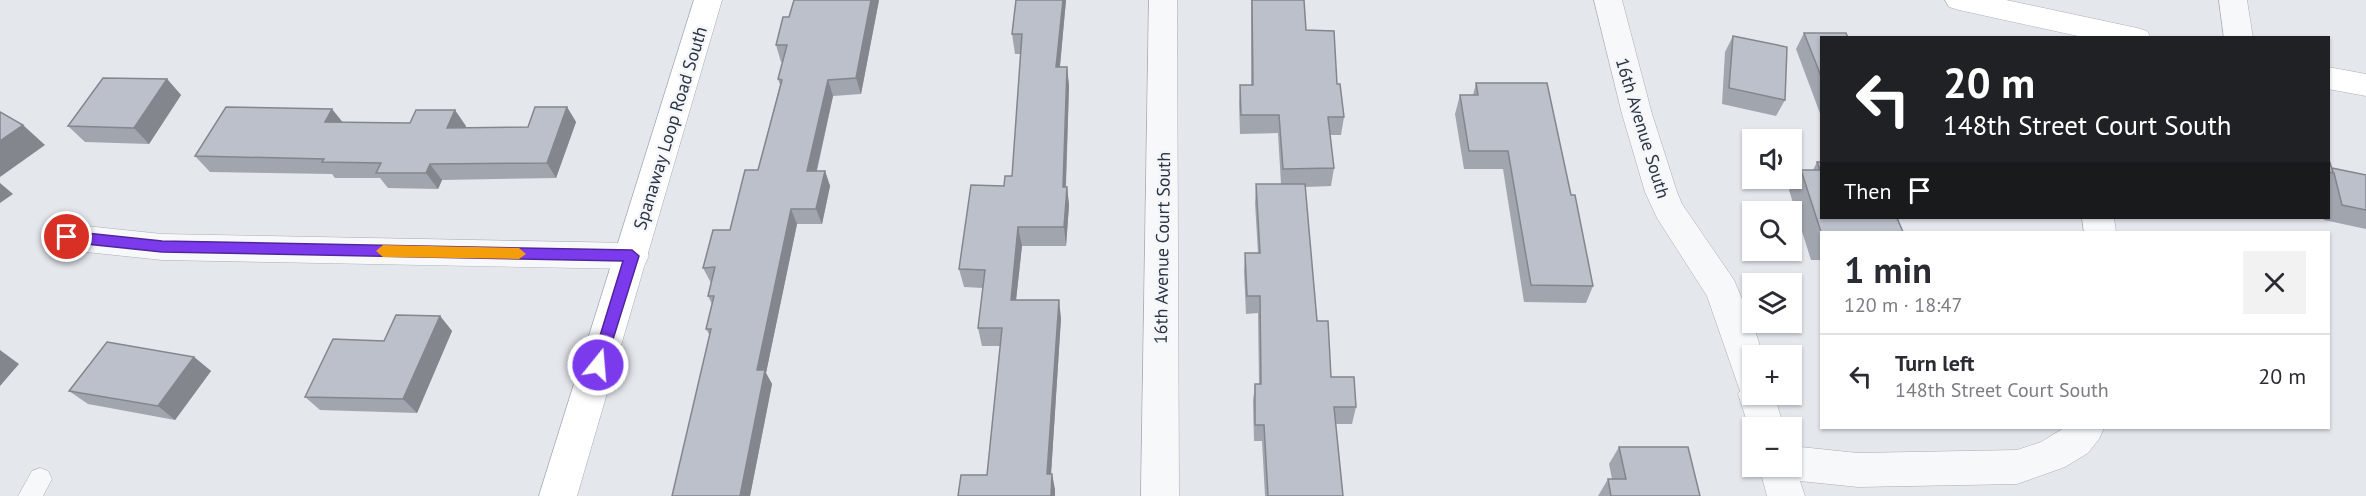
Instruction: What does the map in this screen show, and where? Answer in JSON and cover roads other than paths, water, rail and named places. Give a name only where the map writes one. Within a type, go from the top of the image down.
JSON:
[{"type":"main road","name":"Spanaway Loop Road South","points":[[558,496],[708,0]]},
{"type":"main road","points":[[1959,0],[2128,36]]},
{"type":"main road","points":[[2330,78],[2366,85]]},
{"type":"street","name":"16th Avenue Court South","points":[[1160,496],[1163,0]]},
{"type":"street","name":"16th Avenue South","points":[[1608,0],[1636,114],[1660,192],[1668,209],[1722,290],[1742,345]]},
{"type":"street","points":[[2233,0],[2239,36]]},
{"type":"street","points":[[67,237],[162,247],[632,256]]},
{"type":"street","points":[[1802,464],[1858,470],[2017,467],[2052,454],[2075,441],[2085,429]]},
{"type":"street","points":[[1780,477],[1786,496]]}]
